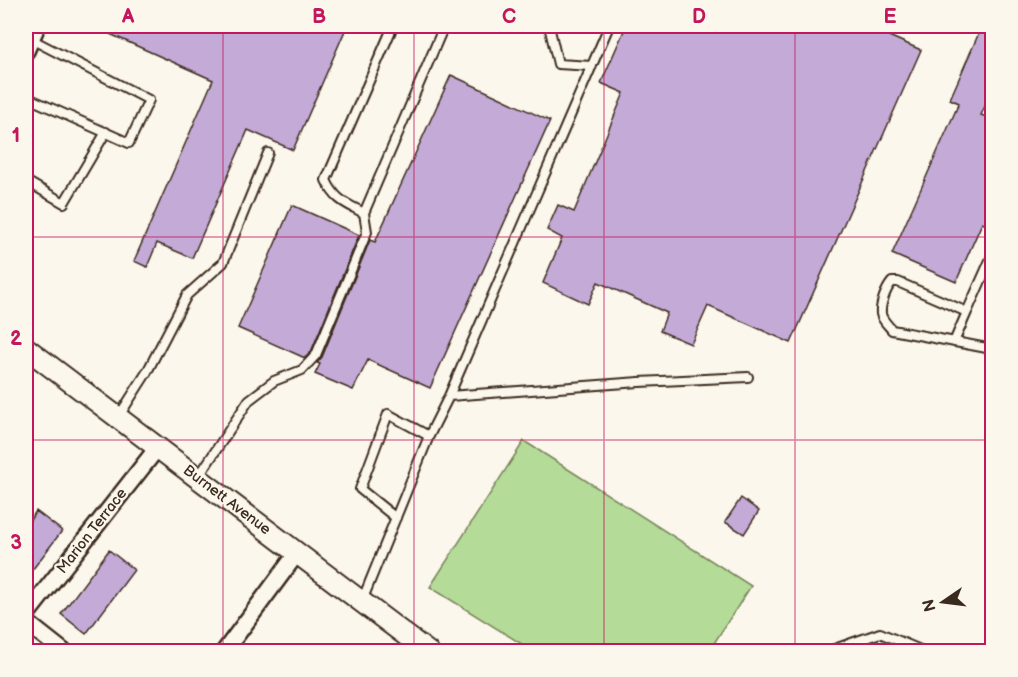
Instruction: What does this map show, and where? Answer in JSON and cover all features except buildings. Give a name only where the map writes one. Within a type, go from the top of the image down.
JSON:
[{"type":"street","name":"Burnett Avenue","points":[[26,348],[428,651]]},
{"type":"street","name":"Marion Terrace","points":[[26,615],[158,447]]},
{"type":"street","points":[[224,651],[297,552]]},
{"type":"street","points":[[26,622],[64,651]]},
{"type":"lane","points":[[364,213],[340,201],[326,180],[393,26]]},
{"type":"lane","points":[[198,477],[249,400],[274,381],[302,370],[316,355],[367,232],[364,213],[444,26]]},
{"type":"lane","points":[[543,26],[551,28],[558,64],[592,66]]},
{"type":"lane","points":[[362,601],[429,436],[609,26]]},
{"type":"lane","points":[[26,97],[129,143],[149,100],[31,38]]},
{"type":"lane","points":[[26,181],[64,203],[106,132]]},
{"type":"lane","points":[[119,418],[147,372],[187,295],[223,263],[268,153]]},
{"type":"lane","points":[[954,342],[993,256]]},
{"type":"lane","points":[[966,312],[898,282],[892,282],[887,288],[881,313],[885,323],[892,330],[993,349]]},
{"type":"lane","points":[[448,396],[639,382],[748,377]]},
{"type":"lane","points":[[396,518],[360,489],[388,414],[429,436]]},
{"type":"lane","points":[[826,651],[880,633],[925,651]]},
{"type":"green space","points":[[524,441],[751,586],[709,651],[533,651],[430,587]]}]
